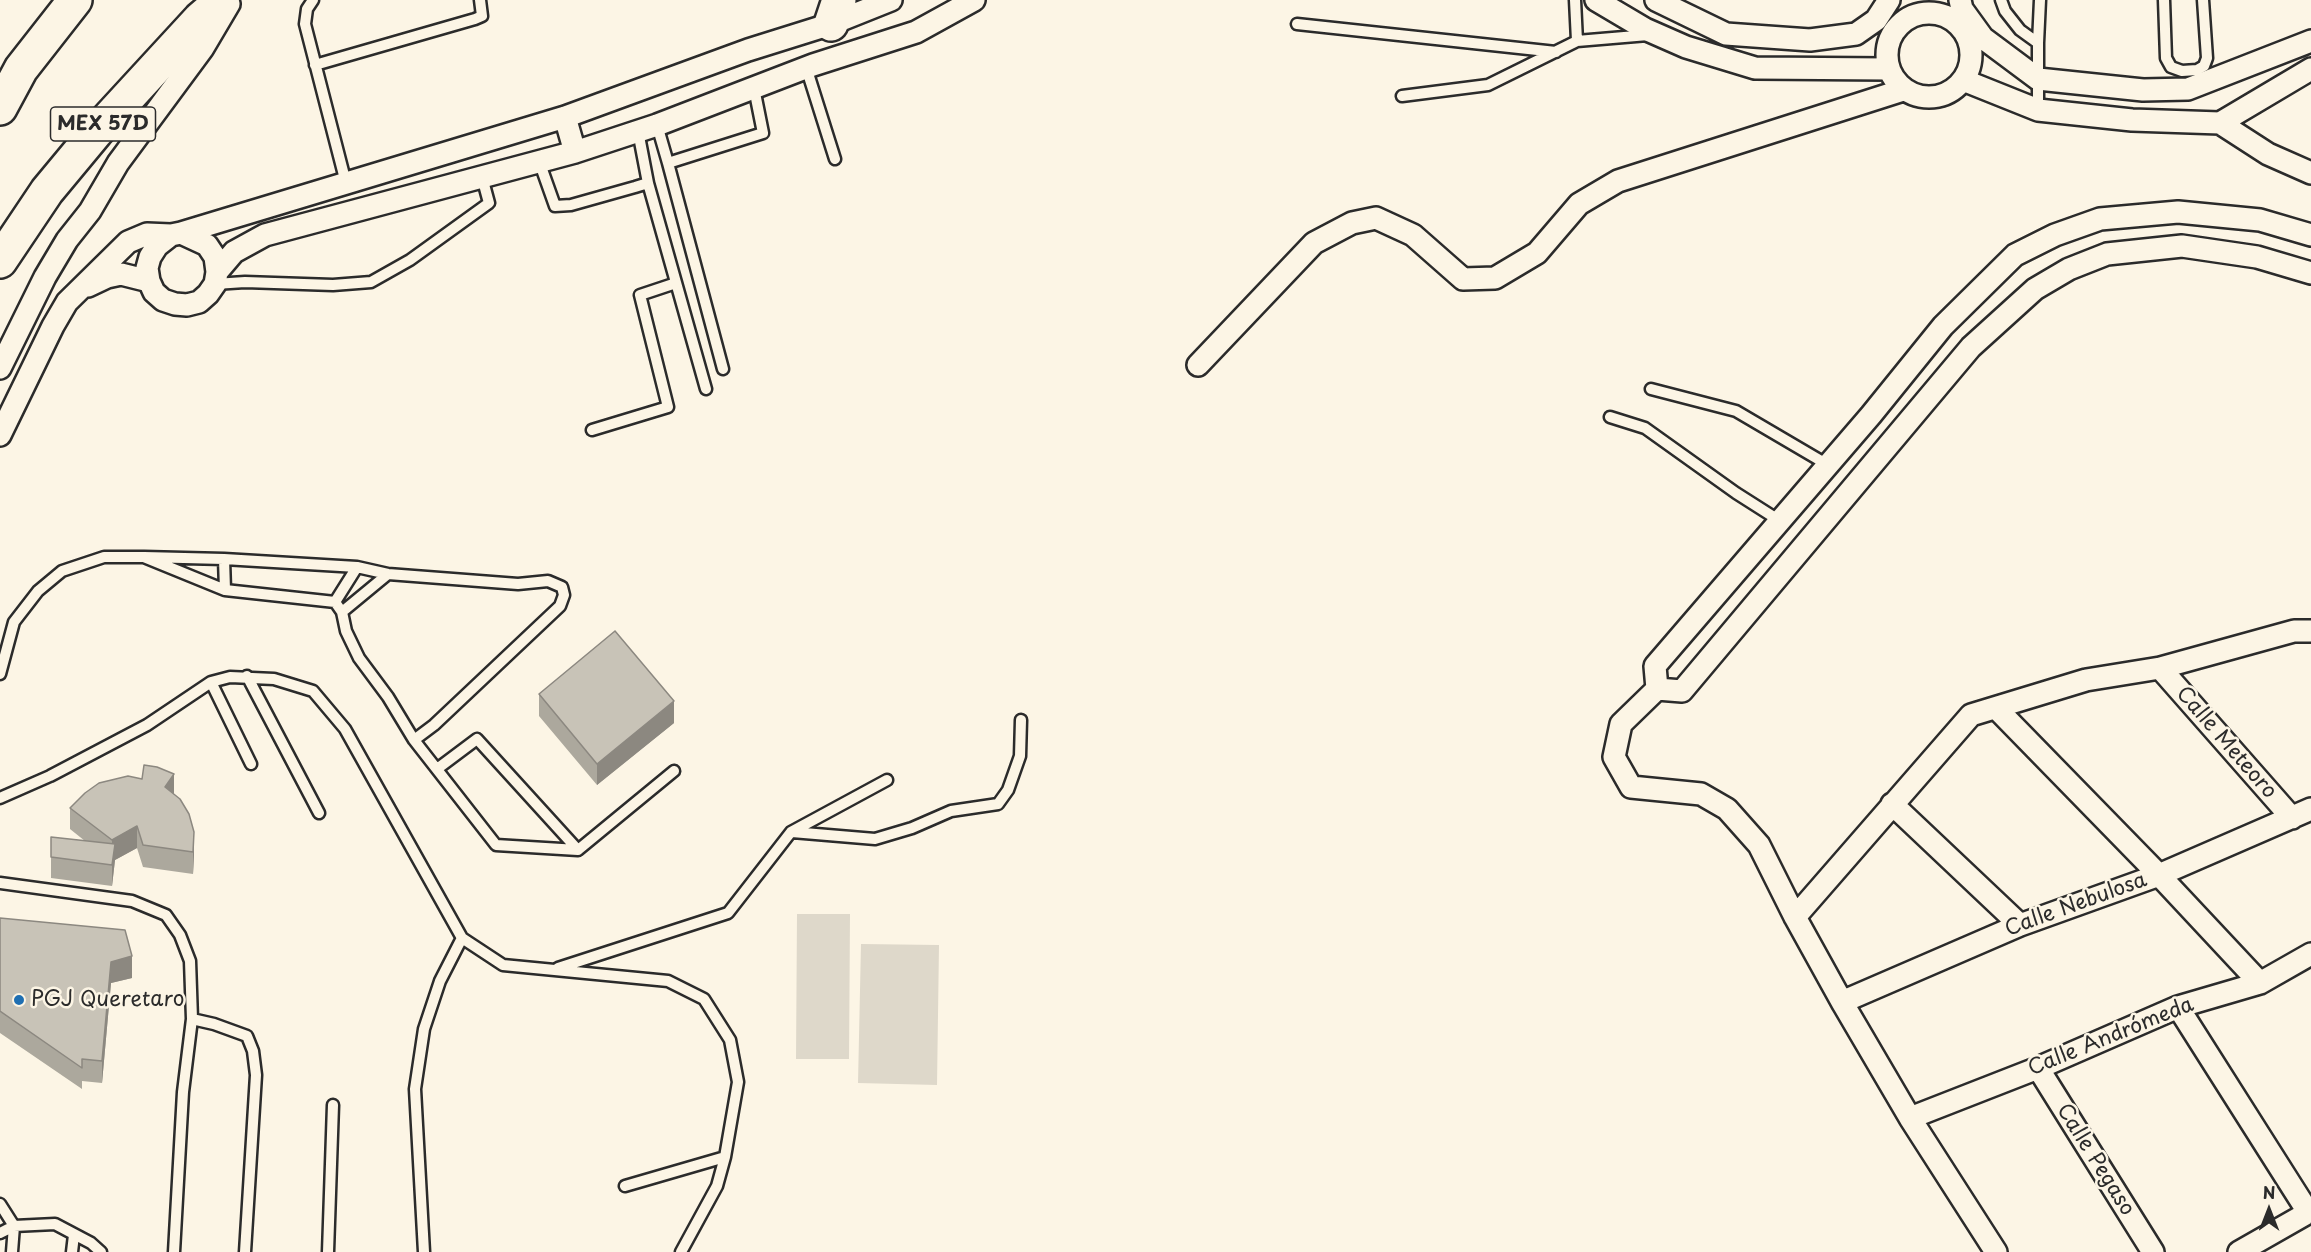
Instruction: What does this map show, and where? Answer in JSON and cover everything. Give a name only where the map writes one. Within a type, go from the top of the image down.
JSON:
[{"type":"highway","points":[[0,93],[75,0]]},
{"type":"highway","name":"MEX 57D","points":[[0,261],[47,191],[96,132],[200,19],[222,0]]},
{"type":"highway","points":[[0,108],[21,69]]},
{"type":"street","points":[[0,368],[40,287],[67,240],[90,210],[118,164],[202,48],[232,0]]},
{"type":"street","points":[[891,0],[835,12],[748,50],[565,117],[176,234],[157,246],[150,257],[147,268],[149,281],[154,292],[163,300],[187,305],[199,302],[208,294],[234,252],[265,235],[575,152],[647,128],[806,67],[916,32],[974,0]]},
{"type":"street","points":[[1596,0],[1656,34],[1686,47],[1755,68],[1888,69]]},
{"type":"street","points":[[1656,0],[1726,34],[1810,40],[1856,34],[1876,20],[1889,0],[1922,13],[1940,14],[1959,10],[1976,39],[2037,79],[2143,90],[2188,89],[2311,42]]},
{"type":"street","points":[[1889,40],[1902,23],[1922,13]]},
{"type":"street","points":[[1876,20],[1889,40],[1888,69],[1904,90]]},
{"type":"street","points":[[1198,365],[1314,243],[1352,223],[1376,218],[1413,234],[1463,279],[1495,278],[1537,253],[1579,204],[1618,181],[1904,90],[1931,97],[1949,92],[1963,80],[1971,61],[1976,39]]},
{"type":"street","points":[[2220,123],[2311,69]]},
{"type":"street","points":[[1963,80],[2037,110],[2132,120],[2220,123],[2268,154],[2311,173]]},
{"type":"street","points":[[2132,120],[2143,90]]},
{"type":"street","points":[[565,117],[575,152]]},
{"type":"street","points":[[1657,689],[1655,666],[1871,415],[1951,318],[2015,255],[2055,235],[2100,219],[2178,212],[2260,220],[2311,235]]},
{"type":"street","points":[[0,435],[53,326],[67,303],[128,242],[147,234],[176,234],[207,244],[215,257],[216,278]]},
{"type":"street","points":[[1996,1252],[1910,1118],[1842,1002],[1795,917],[1759,845],[1727,809],[1701,795],[1631,787],[1614,758],[1620,724],[1657,689],[1682,691],[1971,347],[2035,289],[2069,269],[2107,254],[2182,246],[2257,257],[2311,273]]},
{"type":"street","points":[[77,291],[107,277],[121,274],[149,281]]},
{"type":"street","points":[[1871,415],[1895,435]]},
{"type":"street","points":[[1795,917],[1971,715],[1997,709],[2086,680],[2160,668],[2294,631],[2311,631]]},
{"type":"street","name":"Calle Meteoro","points":[[2160,668],[2302,813]]},
{"type":"street","points":[[1997,709],[2159,875],[2260,983]]},
{"type":"street","points":[[1892,804],[2020,925]]},
{"type":"street","name":"Calle Nebulosa","points":[[1842,1002],[2020,925],[2159,875],[2302,813]]},
{"type":"street","name":"Calle Andrómeda","points":[[1910,1118],[2038,1068],[2178,1007],[2260,983],[2311,954]]},
{"type":"street","points":[[2178,1007],[2310,1214],[2239,1252]]},
{"type":"street","name":"Calle Pegaso","points":[[2038,1068],[2153,1252]]},
{"type":"lane","points":[[312,0],[305,17],[315,65],[346,183]]},
{"type":"lane","points":[[315,65],[475,19],[482,16],[480,0]]},
{"type":"lane","points":[[1575,0],[1577,40]]},
{"type":"lane","points":[[2001,0],[2005,11],[2019,30],[2038,43]]},
{"type":"lane","points":[[2037,110],[2040,0]]},
{"type":"lane","points":[[2164,0],[2166,58],[2171,67],[2182,71],[2197,70],[2204,66],[2207,58],[2203,0]]},
{"type":"lane","points":[[1297,24],[1557,52]]},
{"type":"lane","points":[[1402,96],[1488,86],[1577,40],[1656,34]]},
{"type":"lane","points":[[806,67],[834,159]]},
{"type":"lane","points":[[668,163],[763,133],[754,88]]},
{"type":"lane","points":[[647,128],[668,163],[723,369]]},
{"type":"lane","points":[[647,128],[648,183],[706,389]]},
{"type":"lane","points":[[539,161],[555,206],[571,205],[648,183]]},
{"type":"lane","points":[[216,278],[245,282],[333,285],[372,282],[410,260],[489,203],[482,177]]},
{"type":"lane","points":[[592,430],[668,407],[640,295],[676,283]]},
{"type":"lane","points":[[1650,389],[1736,411],[1828,465]]},
{"type":"lane","points":[[1611,417],[1645,428],[1736,493],[1780,521]]},
{"type":"lane","points":[[0,674],[14,622],[38,591],[62,571],[104,557],[224,559],[357,567],[388,574],[518,584],[548,581],[562,587],[564,595],[560,606],[434,725],[414,740]]},
{"type":"lane","points":[[144,557],[225,590],[335,602],[342,612],[346,631],[359,658],[388,697],[414,740],[496,845],[578,850],[674,771]]},
{"type":"lane","points":[[224,559],[225,590]]},
{"type":"lane","points":[[335,602],[357,567]]},
{"type":"lane","points":[[342,612],[388,574]]},
{"type":"lane","points":[[247,676],[319,813]]},
{"type":"lane","points":[[0,798],[50,776],[147,725],[211,682],[230,677],[247,676],[274,679],[313,691],[345,729],[462,938],[503,965],[668,981],[704,999],[730,1040],[738,1082],[725,1157],[717,1186],[681,1252]]},
{"type":"lane","points":[[211,682],[251,764]]},
{"type":"lane","points":[[791,832],[875,839],[912,828],[951,811],[998,804],[1008,790],[1020,756],[1022,720]]},
{"type":"lane","points":[[437,769],[477,739],[578,850]]},
{"type":"lane","points":[[552,970],[728,913],[791,832],[887,780]]},
{"type":"lane","points":[[0,883],[132,901],[166,915],[180,935],[190,961],[192,1019],[183,1092],[174,1252]]},
{"type":"lane","points":[[424,1252],[416,1089],[423,1029],[440,981],[462,938]]},
{"type":"lane","points":[[192,1019],[247,1036],[253,1051],[256,1075],[244,1252]]},
{"type":"lane","points":[[328,1252],[333,1105]]},
{"type":"lane","points":[[625,1186],[725,1157]]},
{"type":"lane","points":[[0,1204],[14,1226],[12,1252]]},
{"type":"lane","points":[[0,1233],[14,1226],[55,1224],[91,1243],[101,1252]]},
{"type":"lane","points":[[72,1252],[74,1235]]},
{"type":"shaded area","points":[[797,914],[850,914],[849,1059],[796,1059]]},
{"type":"shaded area","points":[[861,944],[939,945],[937,1085],[858,1083]]},
{"type":"building","points":[[615,631],[674,701],[597,764],[539,694]]},
{"type":"building","points":[[144,765],[157,767],[174,774],[165,787],[180,799],[189,814],[194,832],[193,852],[143,845],[137,826],[112,840],[70,808],[99,783],[128,776],[142,779]]},
{"type":"building","points":[[51,837],[115,844],[112,865],[51,857]]},
{"type":"building","points":[[0,918],[125,930],[132,956],[111,962],[102,1061],[82,1059],[82,1068],[0,1011]]},
{"type":"place","name":"PGJ Queretaro","points":[[19,1000]]}]
